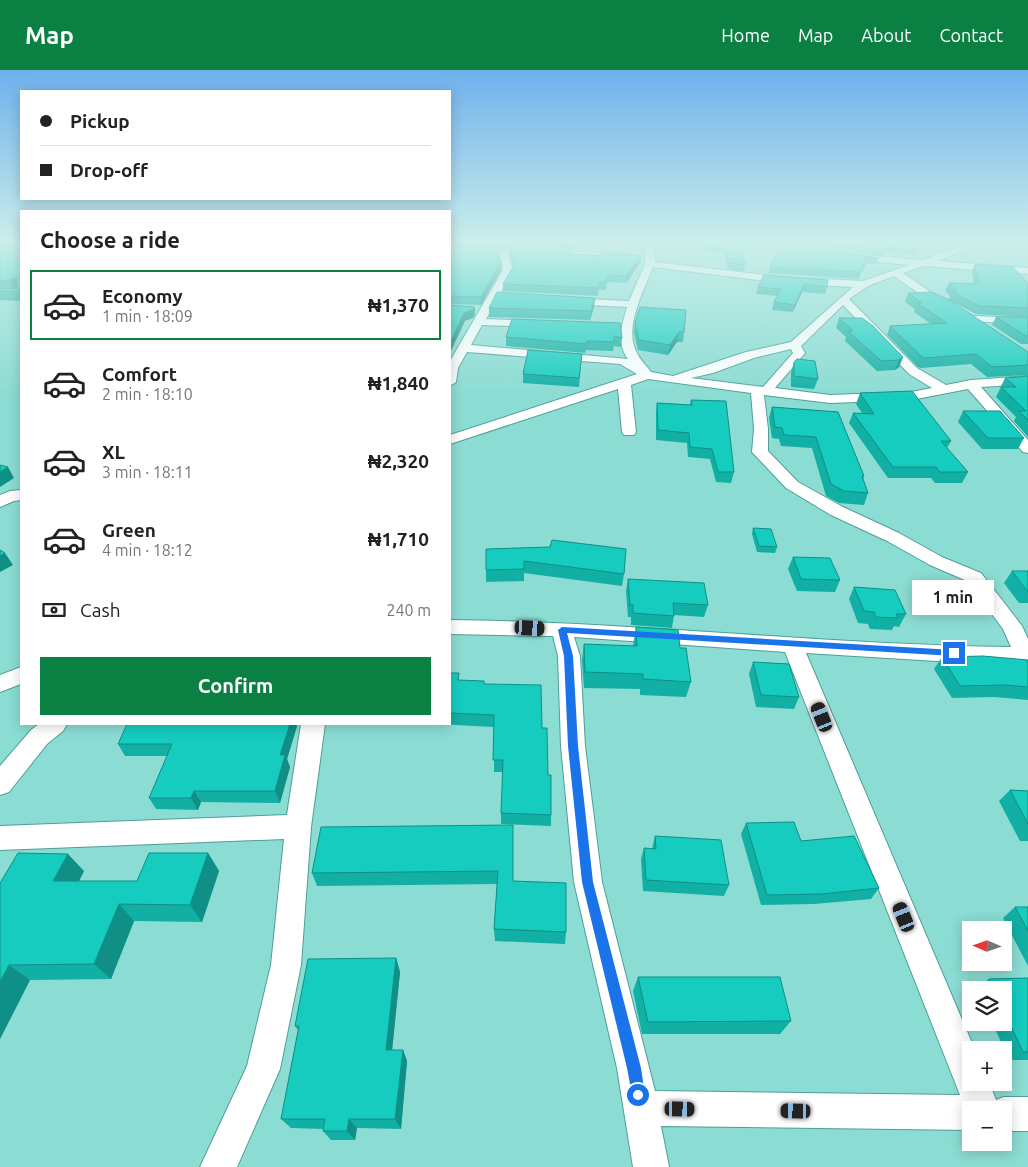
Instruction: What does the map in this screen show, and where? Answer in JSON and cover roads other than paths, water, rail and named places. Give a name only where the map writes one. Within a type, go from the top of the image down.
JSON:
[{"type":"street","points":[[451,368],[478,322],[480,310],[498,294]]},
{"type":"street","points":[[637,294],[622,327],[630,353],[647,374]]},
{"type":"street","points":[[668,379],[709,370],[750,355],[795,345],[851,294]]},
{"type":"street","points":[[927,294],[965,314],[989,330]]},
{"type":"street","points":[[558,300],[633,304]]},
{"type":"street","points":[[844,300],[913,371],[943,389]]},
{"type":"street","points":[[965,314],[1028,321]]},
{"type":"street","points":[[478,322],[547,324]]},
{"type":"street","points":[[451,627],[513,626],[1026,657],[1012,626],[974,577],[936,561],[893,537],[836,511],[792,485],[760,452],[762,390],[799,353],[795,345]]},
{"type":"street","points":[[463,348],[623,361],[647,374],[668,379],[830,399],[872,399],[911,396],[971,384],[1028,380]]},
{"type":"street","points":[[451,440],[624,384],[647,374]]},
{"type":"street","points":[[624,384],[629,432]]},
{"type":"street","points":[[971,384],[1028,449]]},
{"type":"street","points":[[0,502],[10,496],[20,495]]},
{"type":"street","points":[[562,630],[568,656],[573,746],[588,882],[634,1068],[651,1167]]},
{"type":"street","points":[[792,644],[962,1058]]},
{"type":"street","points":[[0,684],[20,675]]},
{"type":"street","points":[[0,784],[40,737],[54,725]]},
{"type":"street","points":[[218,1167],[263,1069],[286,964],[298,827],[314,725]]},
{"type":"street","points":[[0,838],[298,827]]},
{"type":"street","points":[[641,1108],[962,1113]]},
{"type":"street","points":[[1012,1114],[1028,1114]]}]
